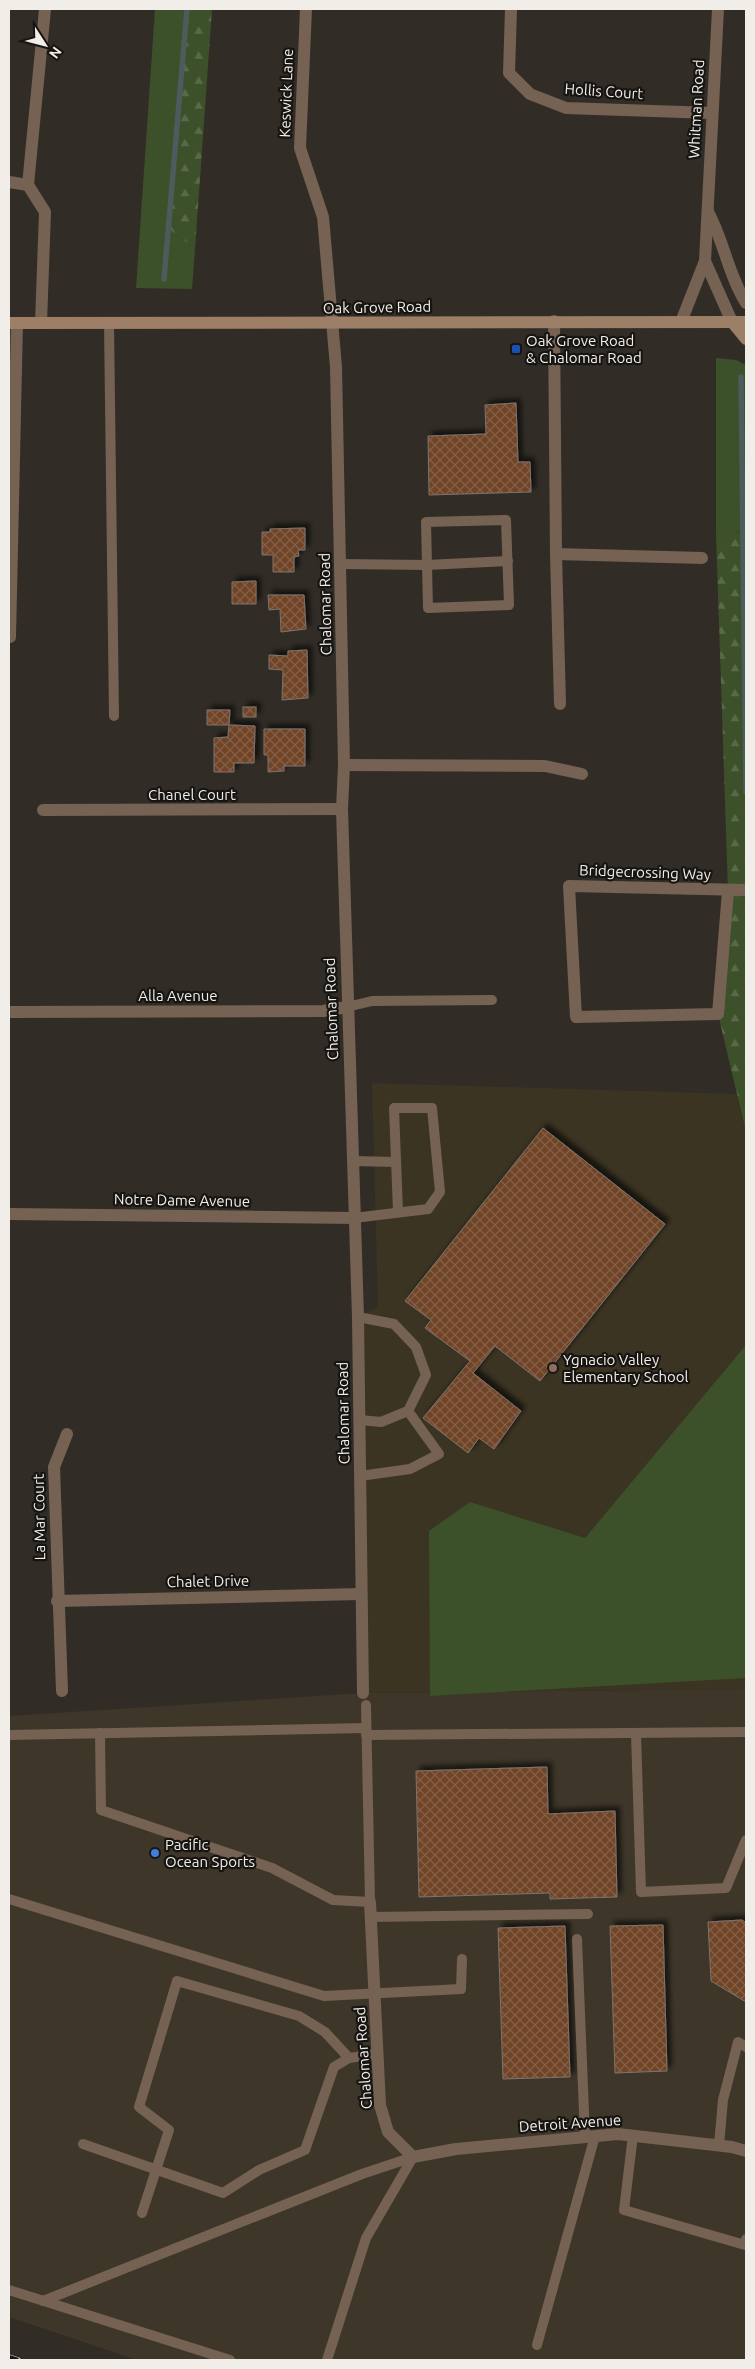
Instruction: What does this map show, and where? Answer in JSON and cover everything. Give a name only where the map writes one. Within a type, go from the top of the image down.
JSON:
[{"type":"main road","name":"Whitman Road","points":[[732,322],[746,339]]},
{"type":"main road","name":"Oak Grove Road","points":[[13,323],[746,322]]},
{"type":"street","points":[[41,323],[44,212],[28,185],[45,9]]},
{"type":"street","name":"Keswick Lane","points":[[306,9],[300,148],[323,217],[332,324]]},
{"type":"street","name":"Hollis Court","points":[[511,9],[509,72],[530,94],[566,108],[711,113]]},
{"type":"street","name":"Whitman Road","points":[[681,322],[705,261],[711,113],[718,9]]},
{"type":"street","points":[[9,182],[28,185]]},
{"type":"street","name":"Whitman Road","points":[[708,212],[719,231],[723,252],[737,288],[746,303]]},
{"type":"street","name":"Whitman Road","points":[[705,261],[732,322]]},
{"type":"street","points":[[554,321],[556,554],[560,704]]},
{"type":"street","points":[[10,637],[13,323]]},
{"type":"street","name":"Chalomar Road","points":[[332,324],[336,367],[341,564],[344,765],[342,809],[358,1317],[360,1594],[364,1699]]},
{"type":"street","points":[[556,554],[702,558]]},
{"type":"street","points":[[344,765],[545,766],[582,774]]},
{"type":"street","name":"Chanel Court","points":[[43,810],[342,809]]},
{"type":"street","name":"Bridgecrossing Way","points":[[728,891],[718,1014],[576,1017],[569,886],[746,890]]},
{"type":"street","name":"Alla Avenue","points":[[9,1012],[322,1011],[347,1007]]},
{"type":"street","name":"Notre Dame Avenue","points":[[9,1214],[354,1218]]},
{"type":"street","name":"La Mar Court","points":[[62,1692],[57,1601],[54,1467],[67,1434]]},
{"type":"street","name":"Chalet Drive","points":[[57,1601],[360,1594]]},
{"type":"street","name":"Chalomar Road","points":[[370,1902],[380,2105],[388,2132],[413,2157]]},
{"type":"street","name":"Detroit Avenue","points":[[413,2157],[456,2149],[618,2134],[719,2145],[746,2152]]},
{"type":"lane","points":[[109,323],[114,716]]},
{"type":"lane","points":[[506,520],[509,605],[428,608],[427,565],[426,522],[506,520]]},
{"type":"lane","points":[[341,564],[427,565],[508,561]]},
{"type":"lane","points":[[347,1007],[372,1001],[492,1000]]},
{"type":"lane","points":[[354,1218],[428,1210],[440,1192],[432,1108],[394,1108],[398,1212]]},
{"type":"lane","points":[[353,1161],[396,1162]]},
{"type":"lane","points":[[358,1317],[394,1324],[416,1347],[426,1375],[408,1411],[381,1422],[360,1420]]},
{"type":"lane","points":[[360,1476],[410,1469],[439,1454],[408,1411]]},
{"type":"lane","points":[[100,1733],[100,1810],[272,1868],[333,1900],[370,1902],[364,1699]]},
{"type":"lane","points":[[9,1735],[100,1733],[636,1734],[746,1732]]},
{"type":"lane","points":[[636,1734],[640,1892],[726,1888],[746,1840]]},
{"type":"lane","points":[[9,1899],[324,1996],[461,1989],[462,1959]]},
{"type":"lane","points":[[371,1917],[588,1914]]},
{"type":"lane","points":[[537,2345],[590,2136],[577,1939]]},
{"type":"lane","points":[[142,2213],[168,2130],[139,2107],[177,1981],[299,2016],[325,2032],[349,2058]]},
{"type":"lane","points":[[719,2145],[723,2100],[738,2042],[746,2047]]},
{"type":"lane","points":[[83,2144],[223,2193],[259,2170],[305,2150],[334,2067],[349,2058],[377,2054]]},
{"type":"lane","points":[[633,2135],[624,2210],[745,2245],[746,2239]]},
{"type":"lane","points":[[43,2301],[362,2174],[413,2157]]},
{"type":"lane","points":[[327,2360],[366,2238],[413,2157]]},
{"type":"lane","points":[[9,2290],[230,2360]]},
{"type":"shaded area","name":"Ygnacio Valley Elementary School","points":[[372,1083],[736,1094],[746,1132],[746,1689],[363,1693],[358,1317],[378,1307]]},
{"type":"shaded area","points":[[746,1689],[746,2360],[137,2360],[9,2317],[9,1716],[363,1693]]},
{"type":"green space","points":[[155,9],[187,9],[168,228],[195,249],[192,289],[136,288]]},
{"type":"green space","points":[[187,9],[212,9],[195,249],[168,228]]},
{"type":"green space","points":[[716,358],[736,360],[746,365],[746,532],[716,534]]},
{"type":"green space","points":[[746,532],[746,1132],[718,1014],[728,891],[716,534]]},
{"type":"green space","points":[[746,1345],[746,1678],[430,1696],[429,1531],[470,1502],[585,1538]]},
{"type":"building","points":[[516,403],[518,462],[530,462],[531,492],[429,495],[428,436],[486,434],[485,405]]},
{"type":"building","points":[[305,528],[305,550],[298,550],[299,556],[294,557],[294,572],[273,572],[273,555],[262,555],[262,532],[270,532],[270,529]]},
{"type":"building","points":[[256,581],[256,604],[232,604],[232,582]]},
{"type":"building","points":[[268,595],[304,595],[306,629],[281,632],[280,609],[269,610]]},
{"type":"building","points":[[307,650],[308,698],[282,700],[283,670],[269,669],[269,655],[288,656],[288,651]]},
{"type":"building","points":[[243,707],[256,707],[256,717],[243,717]]},
{"type":"building","points":[[207,710],[230,710],[229,725],[207,725]]},
{"type":"building","points":[[229,725],[255,726],[254,763],[234,763],[234,772],[214,772],[214,738],[228,737]]},
{"type":"building","points":[[264,729],[305,729],[305,766],[284,766],[284,771],[268,772],[268,755],[264,755]]},
{"type":"building","points":[[543,1128],[665,1224],[540,1381],[495,1346],[473,1373],[521,1411],[494,1449],[479,1438],[468,1453],[423,1418],[470,1361],[425,1328],[431,1320],[405,1301]]},
{"type":"building","points":[[547,1767],[548,1814],[615,1811],[617,1897],[550,1899],[550,1893],[419,1897],[416,1771]]},
{"type":"building","points":[[742,1920],[746,1923],[746,2002],[711,1981],[708,1922]]},
{"type":"building","points":[[663,1925],[667,2071],[615,2073],[610,1926]]},
{"type":"building","points":[[565,1926],[570,2077],[503,2079],[498,1928]]},
{"type":"waterway","points":[[164,279],[187,9]]},
{"type":"waterway","points":[[741,377],[746,792]]},
{"type":"railway","points":[[9,2357],[18,2360]]},
{"type":"place","name":"Oak Grove Road & Chalomar Road","points":[[516,349]]},
{"type":"place","name":"Ygnacio Valley Elementary School","points":[[553,1368]]},
{"type":"place","name":"Pacific Ocean Sports","points":[[155,1853]]}]
